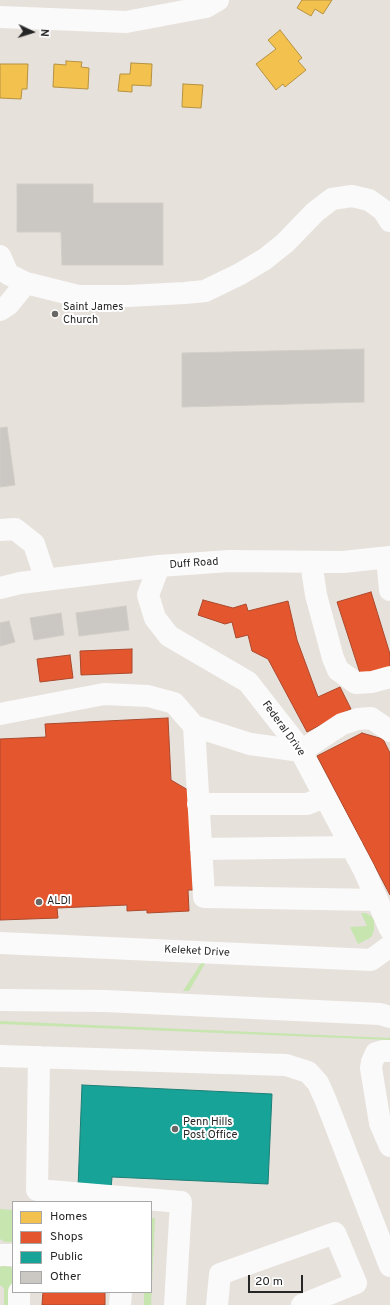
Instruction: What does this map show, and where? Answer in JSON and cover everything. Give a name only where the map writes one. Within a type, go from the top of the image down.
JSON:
[{"type":"street","points":[[0,17],[126,22],[206,7],[218,0]]},
{"type":"street","points":[[0,310],[8,305],[11,271],[78,296],[128,296],[205,291],[240,274],[265,259],[285,243],[315,212],[332,200],[352,196],[369,200],[383,210],[390,221]]},
{"type":"street","points":[[0,530],[15,529],[34,544],[46,580]]},
{"type":"street","points":[[388,557],[390,590]]},
{"type":"street","name":"Duff Road","points":[[0,588],[20,583],[159,566],[229,561],[344,562],[388,557]]},
{"type":"street","points":[[311,562],[316,595],[333,658],[338,670],[356,683],[372,682],[390,677]]},
{"type":"street","name":"Federal Drive","points":[[159,566],[148,595],[156,618],[169,636],[248,682],[298,746],[364,870],[390,929]]},
{"type":"street","points":[[0,714],[104,694],[148,696],[174,704],[194,726],[250,744],[301,751],[342,724],[358,719],[371,718],[390,731]]},
{"type":"street","points":[[194,726],[204,897],[377,900]]},
{"type":"street","points":[[198,804],[307,804],[326,797]]},
{"type":"street","points":[[201,849],[352,847]]},
{"type":"street","name":"Keleket Drive","points":[[0,943],[371,960],[390,946]]},
{"type":"street","points":[[0,1000],[105,1001],[387,1014]]},
{"type":"street","points":[[390,1051],[376,1053],[371,1068],[382,1093],[380,1123],[390,1146]]},
{"type":"street","points":[[0,1056],[286,1065],[308,1072],[318,1083],[326,1101],[390,1266]]},
{"type":"street","points":[[40,1057],[36,1190],[181,1202],[175,1305]]},
{"type":"street","points":[[217,1305],[220,1274],[335,1233],[356,1283],[302,1305]]},
{"type":"street","points":[[0,1255],[12,1255]]},
{"type":"street","points":[[19,1293],[19,1305]]},
{"type":"street","points":[[120,1305],[121,1293]]},
{"type":"green space","points":[[361,913],[371,916],[374,920],[374,930],[372,936],[358,944],[350,927],[367,926]]},
{"type":"green space","points":[[203,960],[207,960],[189,991],[183,991]]},
{"type":"green space","points":[[0,1021],[390,1038],[390,1040],[0,1024]]},
{"type":"green space","points":[[0,1209],[12,1210],[12,1242],[5,1242],[0,1239]]},
{"type":"green space","points":[[152,1218],[155,1218],[152,1283]]},
{"type":"green space","points":[[4,1266],[12,1268],[12,1293],[14,1293],[14,1305],[4,1305],[4,1288],[0,1285],[0,1267]]},
{"type":"green space","points":[[144,1293],[152,1293],[151,1305],[144,1305]]},
{"type":"building: Homes","points":[[302,0],[332,0],[323,14],[315,9],[311,16],[297,8]]},
{"type":"building: Homes","points":[[280,30],[302,58],[298,61],[306,70],[285,87],[283,84],[276,90],[256,64],[276,49],[268,40]]},
{"type":"building: Homes","points":[[66,61],[82,62],[81,67],[89,68],[88,89],[53,87],[54,64],[66,65]]},
{"type":"building: Homes","points":[[131,63],[152,64],[151,86],[132,85],[132,92],[118,91],[120,74],[130,74]]},
{"type":"building: Homes","points":[[0,64],[28,64],[27,89],[22,89],[21,99],[0,98]]},
{"type":"building: Homes","points":[[183,84],[203,85],[201,108],[182,107]]},
{"type":"building: Shops","points":[[371,592],[390,654],[390,667],[361,676],[337,602]]},
{"type":"building: Shops","points":[[203,600],[233,608],[246,604],[248,611],[288,601],[297,640],[318,697],[340,687],[351,709],[307,732],[268,659],[252,651],[248,635],[236,638],[232,622],[225,624],[198,615]]},
{"type":"building: Shops","points":[[132,649],[132,673],[81,675],[80,651]]},
{"type":"building: Shops","points":[[70,655],[73,678],[40,682],[37,659]]},
{"type":"building: Shops","points":[[168,718],[171,780],[188,790],[193,890],[188,890],[189,911],[147,913],[147,910],[127,911],[127,905],[57,908],[58,918],[0,920],[0,739],[46,737],[45,724]]},
{"type":"building: Shops","points":[[362,733],[383,739],[390,753],[390,895],[317,756]]},
{"type":"building: Shops","points":[[43,1293],[105,1293],[105,1305],[42,1305]]},
{"type":"building: Public","name":"Penn Hills Post Office","points":[[82,1085],[272,1094],[268,1184],[112,1177],[111,1189],[78,1188]]},
{"type":"building: Other","points":[[17,184],[93,184],[93,203],[163,203],[163,265],[62,265],[61,232],[17,232]]},
{"type":"building: Other","points":[[364,349],[364,402],[182,407],[182,353]]},
{"type":"building: Other","points":[[7,427],[15,485],[0,487],[0,428]]},
{"type":"building: Other","points":[[126,606],[129,630],[79,636],[76,613]]},
{"type":"building: Other","points":[[61,613],[64,635],[34,640],[30,618]]},
{"type":"building: Other","points":[[9,621],[15,642],[0,646],[0,623]]},
{"type":"place","name":"Saint James Church","points":[[55,314]]},
{"type":"place","name":"ALDI","points":[[39,902]]},
{"type":"place","name":"Penn Hills Post Office","points":[[175,1129]]}]
